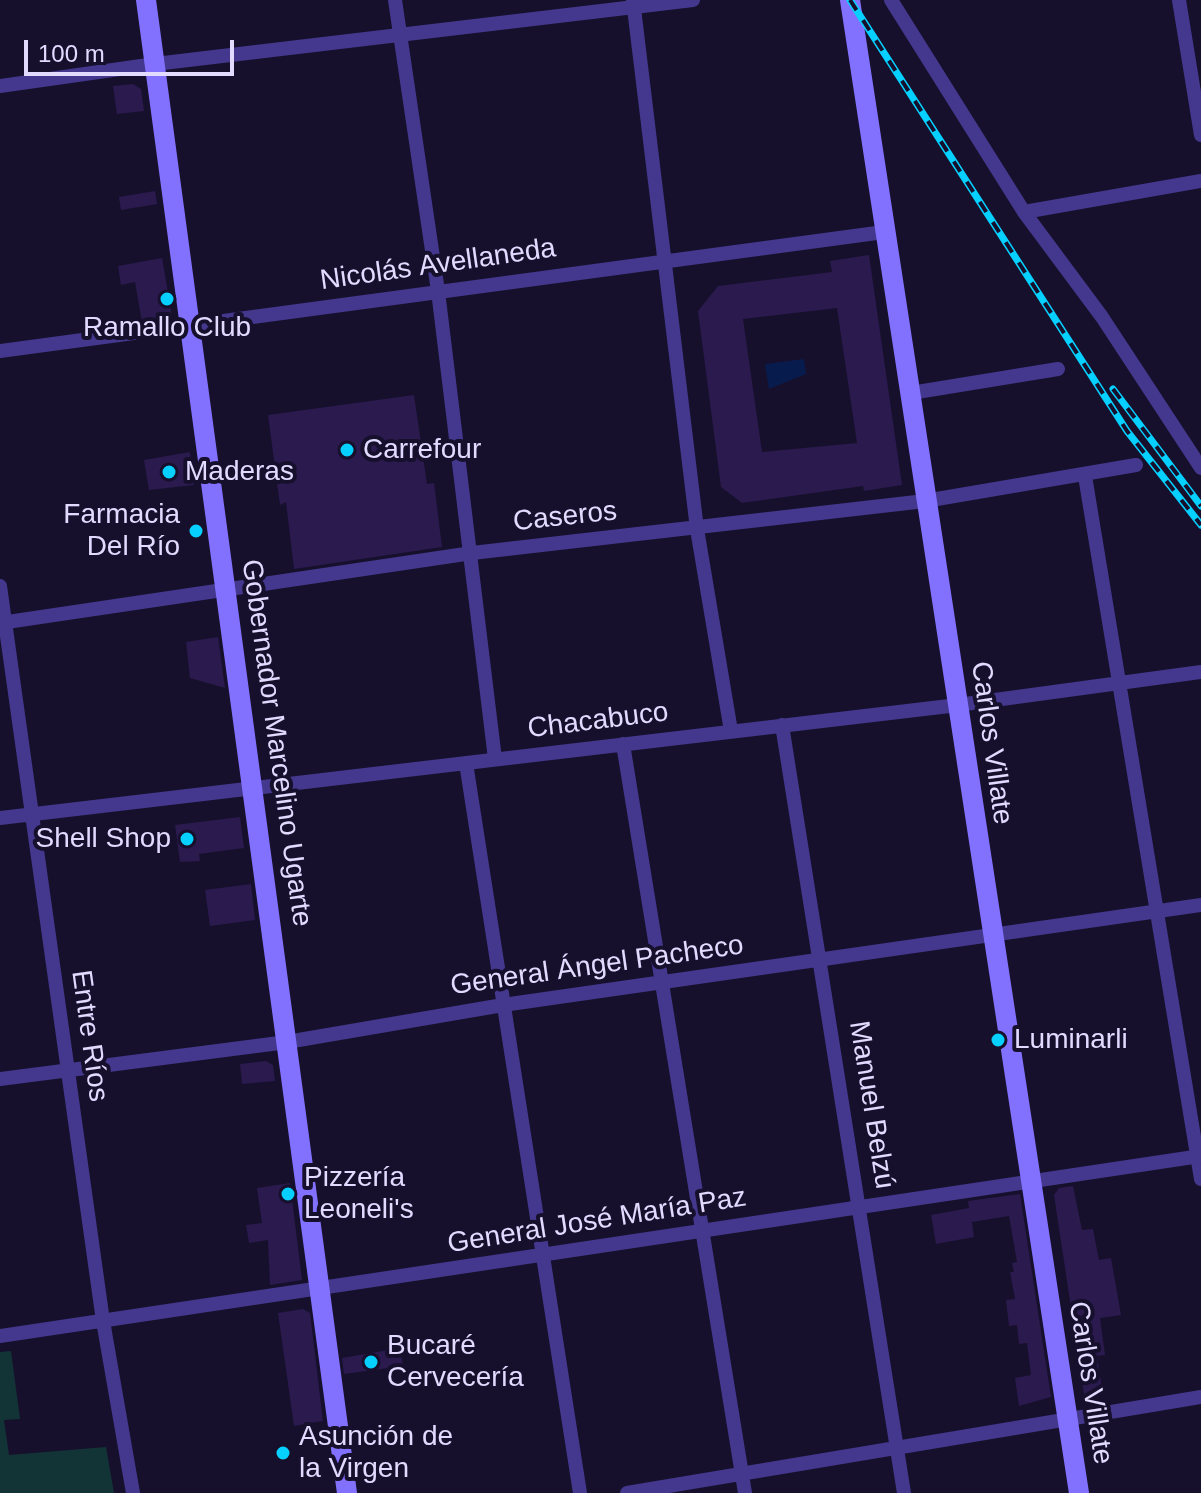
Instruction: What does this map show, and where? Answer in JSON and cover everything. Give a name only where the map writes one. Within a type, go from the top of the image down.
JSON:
[{"type":"street","name":"Gobernador Marcelino Ugarte","points":[[146,0],[347,1493]]},
{"type":"street","points":[[395,0],[438,291],[495,759]]},
{"type":"street","points":[[0,86],[155,64],[693,0]]},
{"type":"street","name":"Carlos Villate","points":[[850,0],[1079,1493]]},
{"type":"street","points":[[891,0],[1024,212],[1102,317],[1199,463]]},
{"type":"street","points":[[1179,0],[1201,135]]},
{"type":"street","points":[[634,5],[697,529],[731,731]]},
{"type":"street","points":[[1024,212],[1201,181]]},
{"type":"street","name":"Nicolás Avellaneda","points":[[0,351],[884,232]]},
{"type":"street","points":[[911,393],[1058,369]]},
{"type":"street","name":"Caseros","points":[[2,623],[472,553],[925,501],[1136,465]]},
{"type":"street","points":[[1085,476],[1201,1179]]},
{"type":"street","name":"Entre Ríos","points":[[0,586],[2,623],[103,1321],[133,1493]]},
{"type":"street","name":"Chacabuco","points":[[0,818],[958,705],[1201,672]]},
{"type":"street","name":"Manuel Belzú","points":[[782,725],[861,1207],[904,1493]]},
{"type":"street","points":[[623,744],[745,1493]]},
{"type":"street","points":[[466,763],[580,1493]]},
{"type":"street","name":"General Ángel Pacheco","points":[[0,1079],[287,1042],[503,1005],[1201,905]]},
{"type":"street","name":"General José María Paz","points":[[0,1336],[1199,1156]]},
{"type":"street","points":[[627,1493],[1067,1422],[1201,1397]]},
{"type":"green space","points":[[11,1351],[20,1419],[4,1420],[9,1455],[106,1447],[114,1493],[0,1493],[0,1352]]},
{"type":"water","points":[[804,359],[806,374],[769,389],[765,364]]},
{"type":"building","points":[[133,84],[141,89],[144,111],[117,114],[113,86]]},
{"type":"building","points":[[155,191],[157,204],[121,210],[119,197]]},
{"type":"building","points":[[869,255],[902,485],[864,491],[863,486],[742,503],[721,487],[698,311],[718,286],[832,272],[830,261]],"holes":[[[837,308],[857,443],[762,452],[743,319]]]},
{"type":"building","points":[[162,258],[172,316],[142,322],[135,282],[121,285],[118,266]]},
{"type":"building","points":[[414,395],[427,484],[434,483],[442,547],[294,569],[286,502],[280,505],[268,415]]},
{"type":"building","name":"Maderas","points":[[190,452],[194,485],[149,490],[144,460]]},
{"type":"building","points":[[218,637],[225,688],[190,678],[186,642]]},
{"type":"building","points":[[240,817],[244,848],[199,854],[200,861],[180,862],[175,825]]},
{"type":"building","points":[[251,884],[255,920],[210,926],[205,890]]},
{"type":"building","points":[[266,1061],[273,1065],[275,1081],[242,1084],[240,1064]]},
{"type":"building","points":[[290,1183],[302,1280],[270,1285],[268,1240],[249,1243],[246,1225],[262,1223],[257,1188]]},
{"type":"building","points":[[1073,1186],[1082,1230],[1093,1229],[1099,1260],[1111,1258],[1121,1315],[1100,1318],[1105,1355],[1097,1356],[1103,1395],[1088,1398],[1084,1394],[1054,1195],[1059,1188]]},
{"type":"building","points":[[1020,1194],[1051,1397],[1019,1406],[1015,1378],[1031,1375],[1027,1343],[1019,1344],[1017,1325],[1009,1326],[1006,1300],[1015,1299],[1010,1272],[1014,1272],[1012,1263],[1017,1262],[1009,1216],[972,1222],[974,1237],[936,1244],[931,1215],[969,1208],[968,1201]]},
{"type":"building","points":[[303,1309],[310,1313],[323,1421],[294,1426],[278,1313]]},
{"type":"building","name":"Bucaré Cervecería","points":[[400,1348],[403,1366],[344,1374],[342,1358]]},
{"type":"railway","points":[[850,0],[1127,431],[1201,525]]},
{"type":"railway","points":[[1113,389],[1201,506]]},
{"type":"place","name":"Ramallo Club","points":[[167,299]]},
{"type":"place","name":"Carrefour","points":[[347,450]]},
{"type":"place","name":"Maderas","points":[[169,472]]},
{"type":"place","name":"Farmacia Del Río","points":[[196,531]]},
{"type":"place","name":"Shell Shop","points":[[187,839]]},
{"type":"place","name":"Luminarli","points":[[998,1040]]},
{"type":"place","name":"Pizzería Leoneli's","points":[[288,1194]]},
{"type":"place","name":"Bucaré Cervecería","points":[[371,1362]]},
{"type":"place","name":"Asunción de la Virgen","points":[[283,1453]]}]
